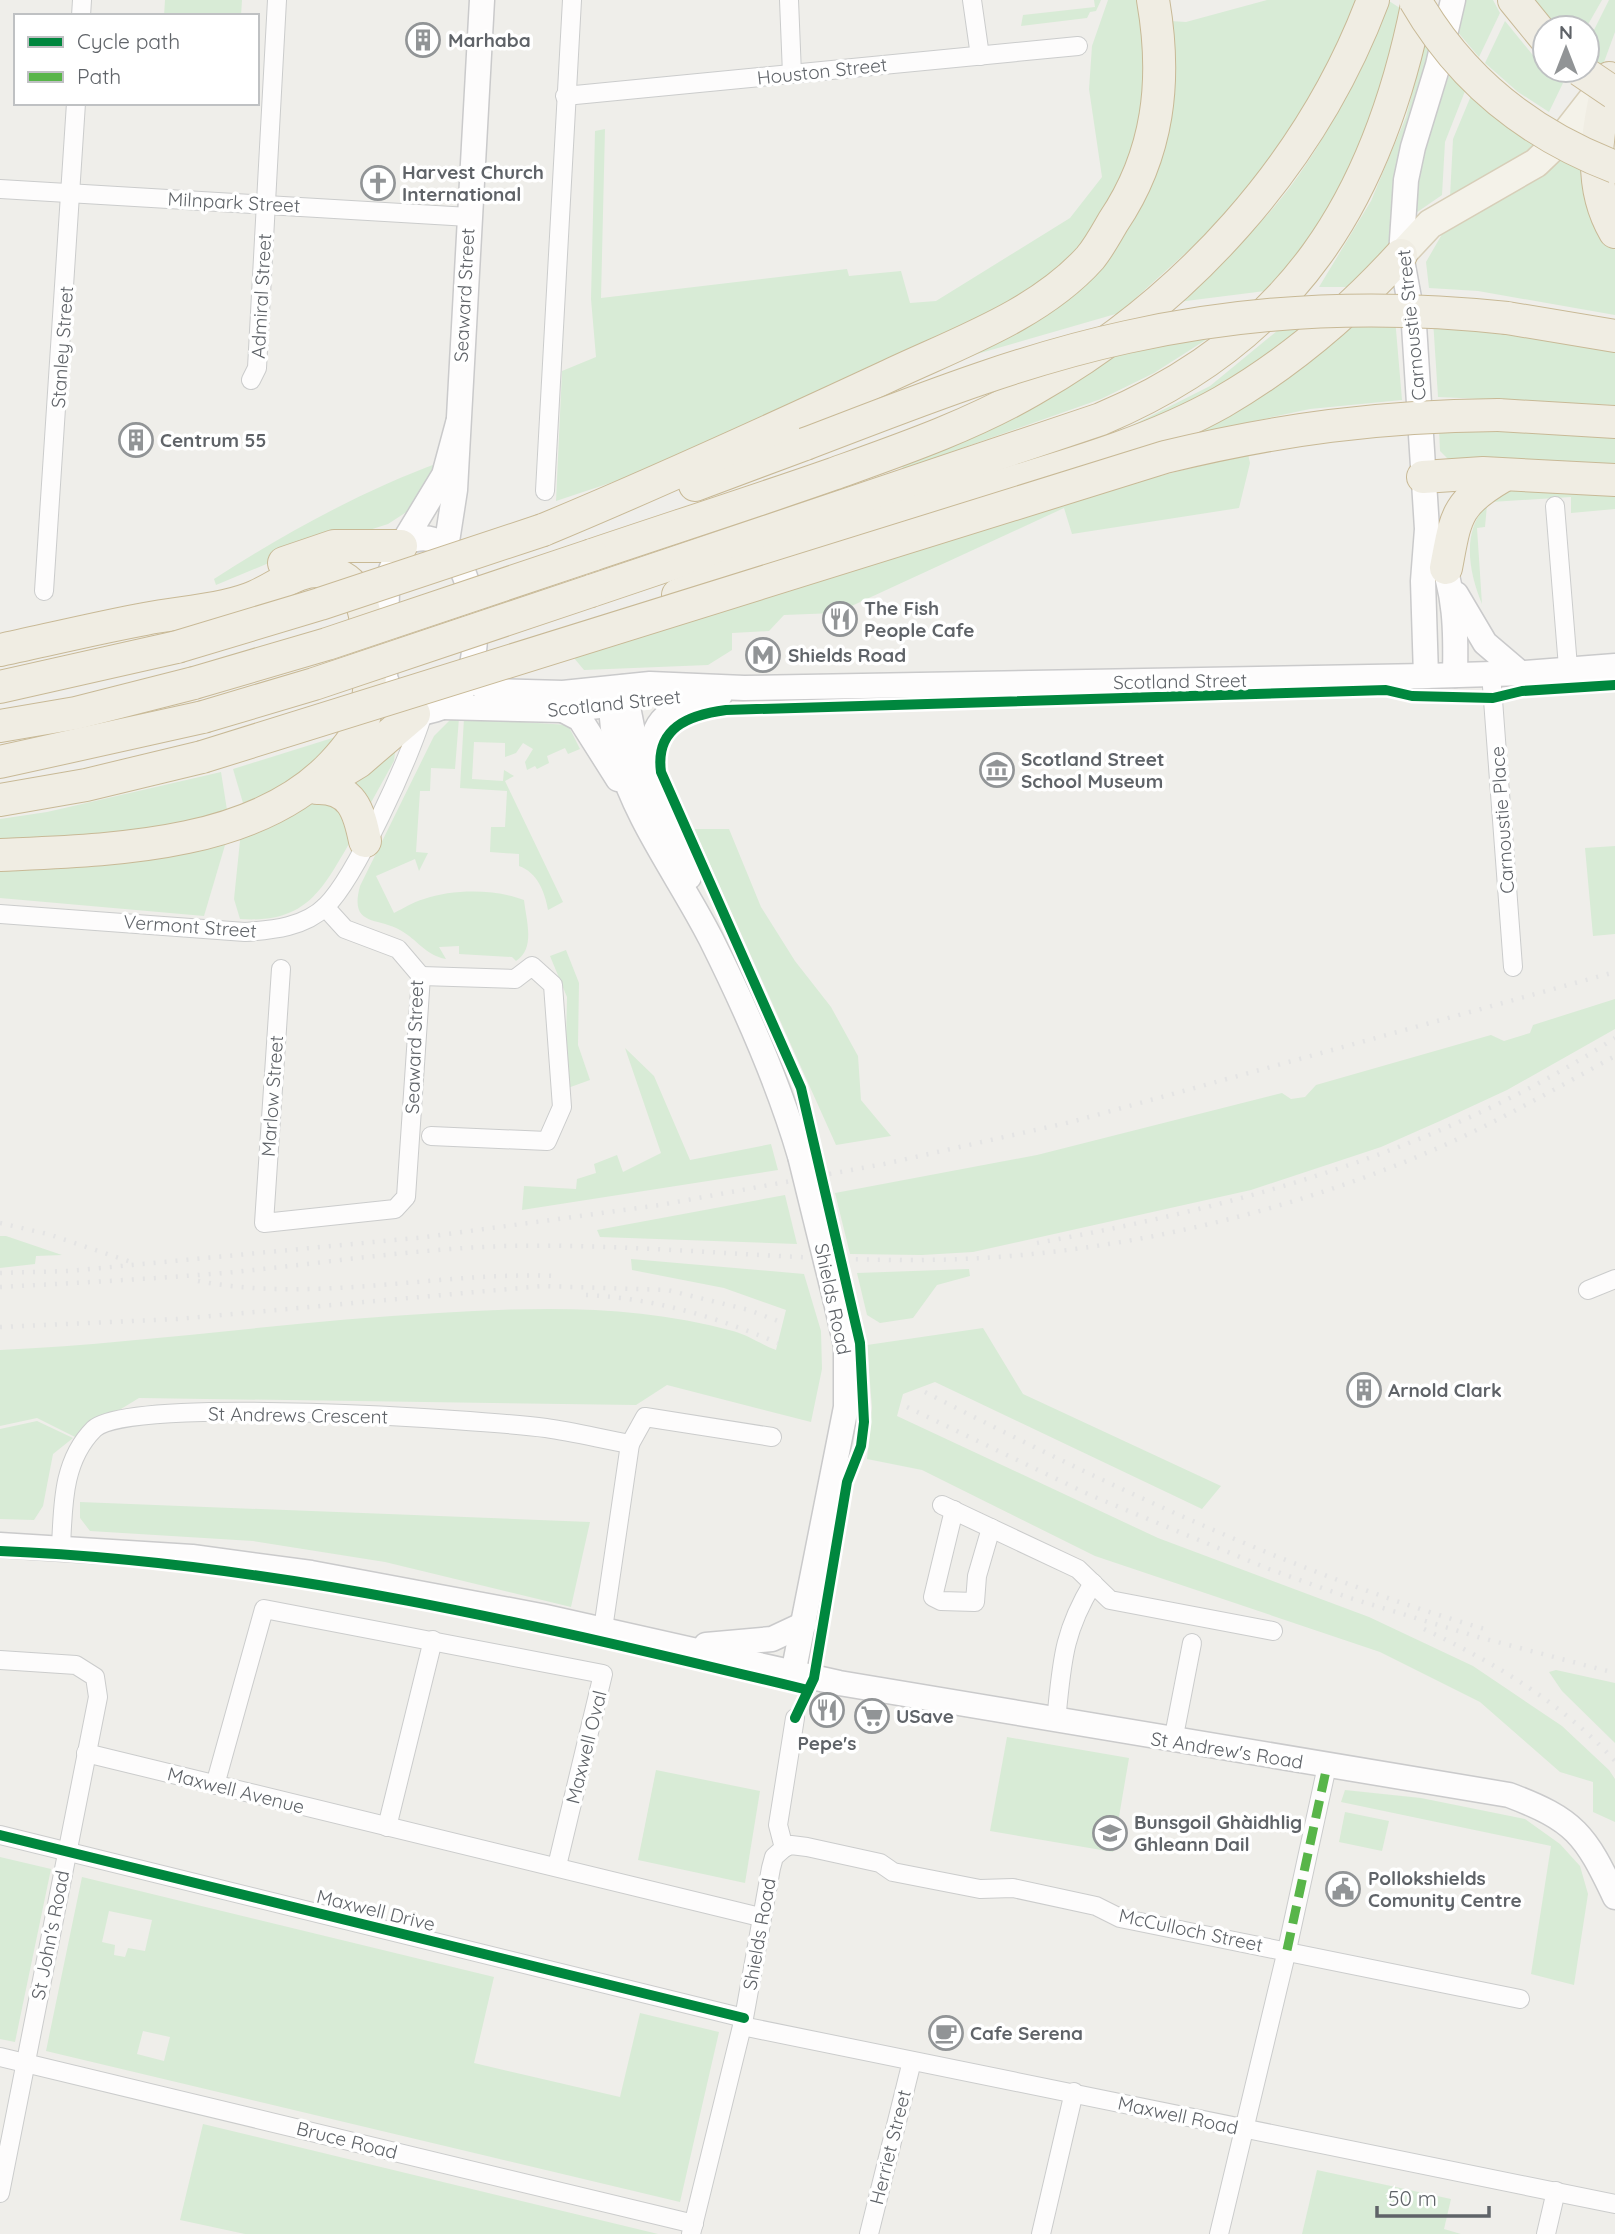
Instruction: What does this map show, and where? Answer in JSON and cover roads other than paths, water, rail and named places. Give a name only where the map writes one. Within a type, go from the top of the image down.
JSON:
[{"type":"highway","points":[[0,687],[177,647],[320,604],[677,483],[998,324],[1059,288],[1091,257],[1132,191],[1143,168],[1159,108],[1161,44],[1153,0]]},
{"type":"highway","points":[[0,726],[76,713],[194,683],[327,644],[849,468],[941,433],[1031,390],[1103,346],[1177,286],[1267,190],[1300,142],[1345,66],[1373,0]]},
{"type":"highway","points":[[1416,0],[1451,55],[1515,114],[1573,149],[1615,167]]},
{"type":"highway","points":[[0,762],[203,717],[314,684],[1101,419],[1170,385],[1237,339],[1287,290],[1328,240],[1365,174],[1390,113],[1416,0]]},
{"type":"highway","points":[[1514,0],[1531,21]]},
{"type":"highway","points":[[1608,83],[1598,130],[1596,165],[1600,193],[1615,232]]},
{"type":"highway","points":[[1515,114],[1615,149]]},
{"type":"highway","points":[[503,661],[734,574],[1116,448],[1220,403],[1297,354],[1373,286],[1401,255]]},
{"type":"highway","points":[[677,483],[713,480],[1013,368],[1168,328],[1273,314],[1439,310],[1615,336]]},
{"type":"highway","points":[[0,800],[86,785],[287,733],[503,661],[1165,457],[1317,425],[1389,418],[1498,415],[1615,422]]},
{"type":"highway","points":[[1423,477],[1483,473],[1615,480]]},
{"type":"highway","points":[[1447,575],[1458,513],[1479,490],[1503,476]]},
{"type":"highway","points":[[143,619],[206,598],[284,563],[334,546],[403,545]]},
{"type":"highway","points":[[0,650],[143,619],[240,602],[291,577],[317,571],[329,572],[351,582],[363,602],[369,643],[369,696],[364,718],[335,762],[293,798]]},
{"type":"highway","points":[[0,855],[114,848],[193,835],[293,798],[358,762],[426,712]]},
{"type":"highway","points":[[293,798],[339,790],[349,797],[361,818],[365,841]]},
{"type":"main road","points":[[1401,255],[1430,224],[1536,163],[1563,137],[1608,83]]},
{"type":"street","name":"Admiral Street","points":[[251,380],[257,368],[277,0]]},
{"type":"street","name":"Seaward Street","points":[[446,548],[455,491],[482,0]]},
{"type":"street","points":[[545,491],[572,0]]},
{"type":"street","points":[[789,0],[792,74]]},
{"type":"street","points":[[972,0],[980,55]]},
{"type":"street","name":"Carnoustie Street","points":[[1426,676],[1423,582],[1427,529],[1414,325],[1401,255],[1406,180],[1413,147],[1438,65],[1452,0]]},
{"type":"street","name":"Houston Street","points":[[565,96],[1078,46]]},
{"type":"street","name":"Stanley Street","points":[[44,591],[76,105]]},
{"type":"street","name":"Milnpark Street","points":[[0,189],[469,217]]},
{"type":"street","name":"Seaward Street","points":[[426,712],[394,698],[385,678],[385,605],[391,570],[444,475],[458,423]]},
{"type":"street","points":[[1555,506],[1568,667]]},
{"type":"street","name":"Carnoustie Street","points":[[1427,529],[1447,575],[1485,643],[1520,673]]},
{"type":"street","points":[[403,545],[429,539],[446,548],[467,579],[473,610],[474,659],[471,674],[460,694],[426,712]]},
{"type":"street","name":"Carnoustie Street","points":[[1447,575],[1456,641],[1455,675]]},
{"type":"street","name":"Scotland Street","points":[[471,674],[483,687],[493,691],[618,696],[744,688],[1426,676],[1615,666]]},
{"type":"street","name":"Carnoustie Place","points":[[1491,673],[1513,967]]},
{"type":"street","points":[[650,784],[650,744],[653,733],[668,712],[682,705],[744,688]]},
{"type":"street","name":"Scotland Street","points":[[426,712],[563,710],[618,696]]},
{"type":"street","name":"Shields Road","points":[[618,696],[650,784],[677,844],[710,938]]},
{"type":"street","name":"Shields Road","points":[[618,696],[617,753],[639,807],[710,938],[785,1105],[846,1346],[846,1406],[793,1674]]},
{"type":"street","points":[[563,710],[580,719],[607,765],[639,807]]},
{"type":"street","name":"Vermont Street","points":[[0,915],[245,932],[291,926],[325,907],[342,885],[426,712]]},
{"type":"street","name":"Seaward Street","points":[[325,907],[345,929],[398,949],[421,976],[406,1197]]},
{"type":"street","points":[[421,976],[515,979],[532,966],[553,985],[562,1107],[547,1141],[431,1136]]},
{"type":"street","name":"Marlow Street","points":[[281,969],[264,1223],[395,1209],[406,1197]]},
{"type":"street","points":[[1588,1290],[1615,1279]]},
{"type":"street","name":"St Andrews Crescent","points":[[61,1548],[64,1495],[71,1460],[96,1427],[137,1415],[326,1413],[435,1419],[547,1428],[630,1444]]},
{"type":"street","points":[[603,1629],[630,1444],[645,1416],[772,1437]]},
{"type":"street","points":[[991,1528],[977,1576],[975,1602],[941,1601],[933,1598],[948,1507],[1078,1569],[1110,1600],[1273,1631]]},
{"type":"street","points":[[0,1545],[192,1556],[310,1573],[664,1643],[758,1642],[772,1639],[804,1624]]},
{"type":"street","points":[[1056,1721],[1063,1656],[1074,1615],[1093,1583]]},
{"type":"street","points":[[215,1785],[264,1609],[433,1640],[387,1827]]},
{"type":"street","name":"Maxwell Oval","points":[[433,1640],[603,1674],[557,1866]]},
{"type":"street","name":"St Andrew's Road","points":[[664,1643],[793,1674],[1173,1741],[1509,1795],[1552,1811],[1584,1838],[1615,1897]]},
{"type":"street","points":[[1173,1741],[1192,1643]]},
{"type":"street","name":"St John's Road","points":[[0,1660],[76,1665],[95,1677],[98,1698],[3,2164],[0,2193]]},
{"type":"street","points":[[783,1848],[778,1825],[795,1718]]},
{"type":"street","name":"Maxwell Avenue","points":[[86,1753],[761,1917]]},
{"type":"street","points":[[1219,2234],[1287,1950],[1327,1766]]},
{"type":"street","name":"Maxwell Drive","points":[[0,1835],[743,2022]]},
{"type":"street","name":"McCulloch Street","points":[[783,1848],[807,1847],[880,1863],[893,1872],[980,1889],[1013,1888],[1096,1906],[1120,1918],[1520,1999]]},
{"type":"street","name":"Shields Road","points":[[693,2229],[743,2022],[771,1868],[774,1857],[783,1848]]},
{"type":"street","name":"Maxwell Road","points":[[743,2022],[912,2061],[1615,2204]]},
{"type":"street","name":"Bruce Road","points":[[0,2057],[693,2229]]},
{"type":"street","name":"Herriet Street","points":[[869,2234],[912,2061]]},
{"type":"street","points":[[1041,2234],[1074,2092]]},
{"type":"street","points":[[1546,2234],[1556,2191]]},
{"type":"railway","points":[[0,1273],[69,1271],[426,1237],[660,1205],[884,1164],[1071,1122],[1615,972]]},
{"type":"railway","points":[[1037,1243],[1188,1212],[1336,1169],[1409,1143],[1480,1113],[1548,1078],[1615,1038]]},
{"type":"railway","points":[[0,1287],[224,1273],[400,1253],[506,1246],[610,1247],[869,1260],[987,1258],[1053,1252],[1185,1230],[1315,1194],[1377,1173],[1483,1127],[1615,1056]]},
{"type":"railway","points":[[0,1223],[48,1234],[131,1262]]},
{"type":"railway","points":[[198,1281],[288,1289],[467,1278],[557,1276]]},
{"type":"railway","points":[[0,1327],[177,1319],[542,1286],[667,1290],[749,1310],[783,1323]]},
{"type":"railway","points":[[586,1295],[636,1300],[684,1310],[778,1343]]},
{"type":"railway","points":[[925,1392],[1201,1525],[1343,1582],[1488,1630]]},
{"type":"railway","points":[[907,1407],[1090,1495],[1269,1569],[1350,1598],[1478,1637],[1615,1673]]},
{"type":"railway","points":[[1424,1629],[1502,1670],[1526,1686],[1573,1721],[1615,1761]]},
{"type":"place","name":"Marhaba","points":[[423,40]]},
{"type":"place","name":"Harvest Church International","points":[[378,183]]},
{"type":"place","name":"Centrum 55","points":[[136,440]]},
{"type":"place","name":"The Fish People Cafe","points":[[840,619]]},
{"type":"place","name":"Shields Road","points":[[763,655]]},
{"type":"place","name":"Scotland Street School Museum","points":[[997,770]]},
{"type":"place","name":"Arnold Clark","points":[[1364,1390]]},
{"type":"place","name":"Pepe's","points":[[827,1710]]},
{"type":"place","name":"USave","points":[[872,1716]]},
{"type":"place","name":"Bunsgoil Ghàidhlig Ghleann Dail","points":[[1110,1833]]},
{"type":"place","name":"Pollokshields Comunity Centre","points":[[1343,1889]]},
{"type":"place","name":"Cafe Serena","points":[[946,2033]]}]
